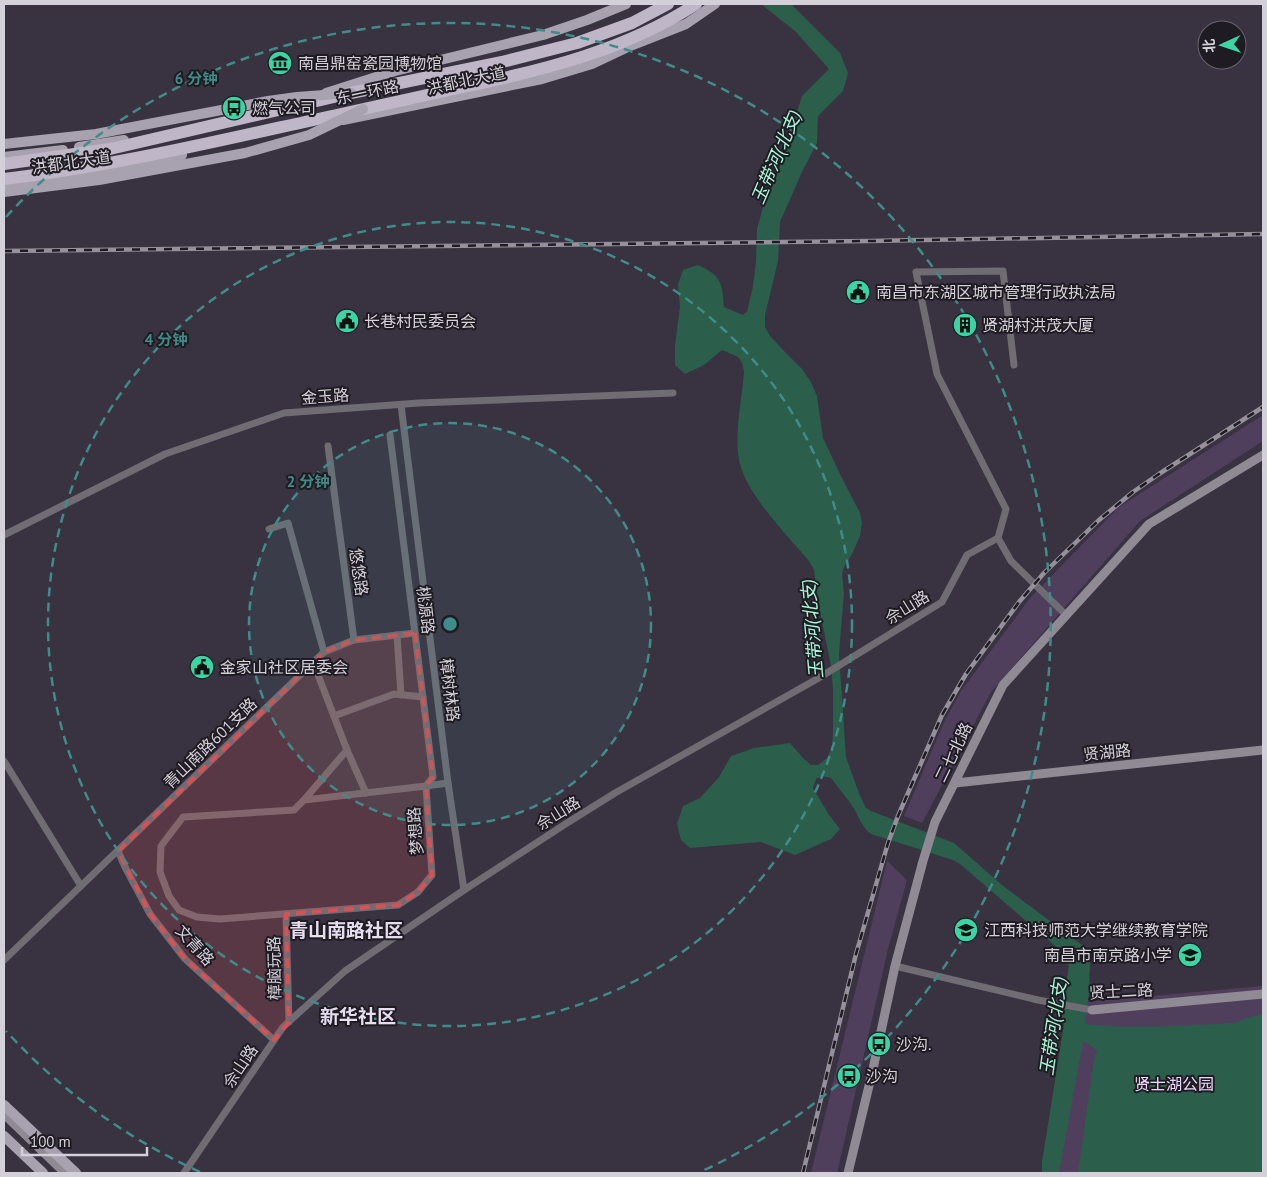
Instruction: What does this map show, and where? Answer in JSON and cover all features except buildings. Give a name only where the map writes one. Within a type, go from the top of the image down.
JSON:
[{"type":"highway","name":"东一环路","points":[[4,164],[110,149],[352,93],[502,62],[577,42],[632,23],[668,4]]},
{"type":"highway","name":"东一环路","points":[[4,179],[115,162],[508,78],[584,57],[637,36],[696,4]]},
{"type":"main road","name":"洪都北大道","points":[[4,157],[122,140],[306,99],[396,71],[543,35],[626,4]]},
{"type":"main road","name":"洪都北大道","points":[[4,186],[109,172],[292,130],[542,79],[592,64],[630,46],[686,24],[715,4]]},
{"type":"main road","points":[[4,144],[96,134],[268,101],[352,93]]},
{"type":"main road","points":[[4,192],[99,180],[245,153],[309,135],[363,109]]},
{"type":"main road","name":"二七北路","points":[[848,1173],[873,1070],[895,966],[935,822],[1003,684],[1149,524],[1263,455]]},
{"type":"main road","name":"贤湖路","points":[[956,781],[1263,748]]},
{"type":"main road","name":"贤士二路","points":[[1092,1010],[1263,994]]},
{"type":"main road","points":[[4,1105],[76,1173]]},
{"type":"main road","points":[[4,1114],[65,1173]]},
{"type":"main road","points":[[4,1120],[59,1173]]},
{"type":"main road","points":[[4,1136],[43,1173]]},
{"type":"street","points":[[1014,365],[1003,271],[916,272],[937,374],[1006,509],[998,538],[1011,561],[1066,615]]},
{"type":"street","name":"金玉路","points":[[4,535],[165,454],[284,413],[401,405],[674,393]]},
{"type":"street","name":"樟树林路","points":[[401,405],[448,783],[464,890]]},
{"type":"street","name":"桃源路","points":[[390,434],[433,777],[426,786]]},
{"type":"street","name":"悠悠路","points":[[328,446],[354,640]]},
{"type":"street","points":[[269,529],[288,523],[324,652],[354,640],[415,633]]},
{"type":"street","name":"佘山路","points":[[184,1173],[283,1027],[345,971],[464,890],[616,793],[845,663],[942,602],[967,555],[998,538]]},
{"type":"street","points":[[398,635],[401,695]]},
{"type":"street","name":"青山南路601支路","points":[[4,960],[324,652]]},
{"type":"street","points":[[313,662],[366,793]]},
{"type":"street","points":[[334,716],[394,694],[423,697]]},
{"type":"street","points":[[304,800],[347,750]]},
{"type":"street","points":[[4,761],[82,886]]},
{"type":"street","points":[[426,786],[448,783]]},
{"type":"street","name":"梦想路","points":[[426,786],[432,876],[418,892],[398,905],[220,919],[197,917],[179,910],[169,896],[160,872],[161,846],[183,816],[294,810],[304,800],[426,786]]},
{"type":"street","name":"文青路","points":[[118,851],[124,867],[150,914],[185,959],[274,1040]]},
{"type":"street","name":"樟脑玩路","points":[[286,914],[289,1022]]},
{"type":"street","name":"贤士二路","points":[[895,966],[1038,1000],[1092,1010]]},
{"type":"highlighted area","points":[[415,633],[433,777],[426,786],[432,875],[418,892],[398,905],[286,914],[289,1022],[274,1040],[185,959],[150,914],[118,851],[324,652],[354,640]]},
{"type":"green space","points":[[1263,415],[1263,441],[1140,521],[991,692],[922,823],[904,816],[945,720],[961,691],[1030,598],[1119,507]]},
{"type":"green space","points":[[887,861],[907,880],[888,949],[837,1173],[811,1173]]},
{"type":"green space","name":"贤士湖公园","points":[[1263,986],[1263,1173],[1057,1173],[1084,1002]]},
{"type":"shaded area","points":[[761,4],[791,4],[840,53],[848,73],[843,91],[818,116],[817,143],[780,222],[778,261],[765,315],[765,327],[770,336],[802,369],[811,382],[817,396],[823,438],[860,513],[862,523],[860,536],[842,574],[844,593],[839,654],[846,757],[860,796],[866,808],[871,811],[954,843],[1002,885],[1082,945],[1090,963],[1085,1024],[1141,1027],[1235,1023],[1263,1014],[1263,1173],[1078,1173],[1094,1059],[1097,1051],[1083,1041],[1059,1173],[1042,1173],[1042,1162],[1064,1024],[1060,1019],[1069,966],[1062,952],[960,864],[953,860],[871,834],[831,778],[822,776],[816,779],[813,788],[840,829],[831,839],[795,855],[761,842],[690,848],[681,840],[677,824],[683,806],[700,798],[719,777],[731,756],[754,748],[790,743],[811,765],[818,765],[827,758],[832,748],[833,690],[831,666],[818,602],[814,570],[809,561],[760,502],[744,476],[740,464],[737,443],[744,372],[742,362],[738,357],[722,350],[704,365],[685,374],[675,365],[675,345],[680,307],[678,285],[683,270],[698,265],[706,269],[719,281],[724,307],[743,315],[747,312],[756,262],[757,229],[763,207],[779,170],[802,96],[829,69],[796,32]]},
{"type":"railway","points":[[4,251],[869,241],[1263,234]]},
{"type":"railway","points":[[803,1173],[856,954],[888,843],[942,715],[966,674],[1019,602],[1044,573],[1099,520],[1133,492],[1159,474],[1263,407]]},
{"type":"place","name":"南昌鼎窑瓷园博物馆","points":[[280,63]]},
{"type":"place","name":"燃气公司","points":[[234,108]]},
{"type":"place","name":"南昌市东湖区城市管理行政执法局","points":[[858,292]]},
{"type":"place","name":"长巷村民委员会","points":[[347,321]]},
{"type":"place","name":"贤湖村洪茂大厦","points":[[965,325]]},
{"type":"place","name":"金家山社区居委会","points":[[202,667]]},
{"type":"place","name":"江西科技师范大学继续教育学院","points":[[966,930]]},
{"type":"place","name":"南昌市南京路小学","points":[[1190,955]]},
{"type":"place","name":"沙沟.","points":[[879,1044]]},
{"type":"place","name":"沙沟","points":[[849,1076]]},
{"type":"district","name":"青山南路社区","points":[[346,930]]},
{"type":"district","name":"新华社区","points":[[358,1016]]},
{"type":"water label","name":"玉带河(北支)","points":[[776,157]]},
{"type":"water label","name":"玉带河(北支)","points":[[812,629]]},
{"type":"water label","name":"玉带河(北支)","points":[[1053,1026]]}]
